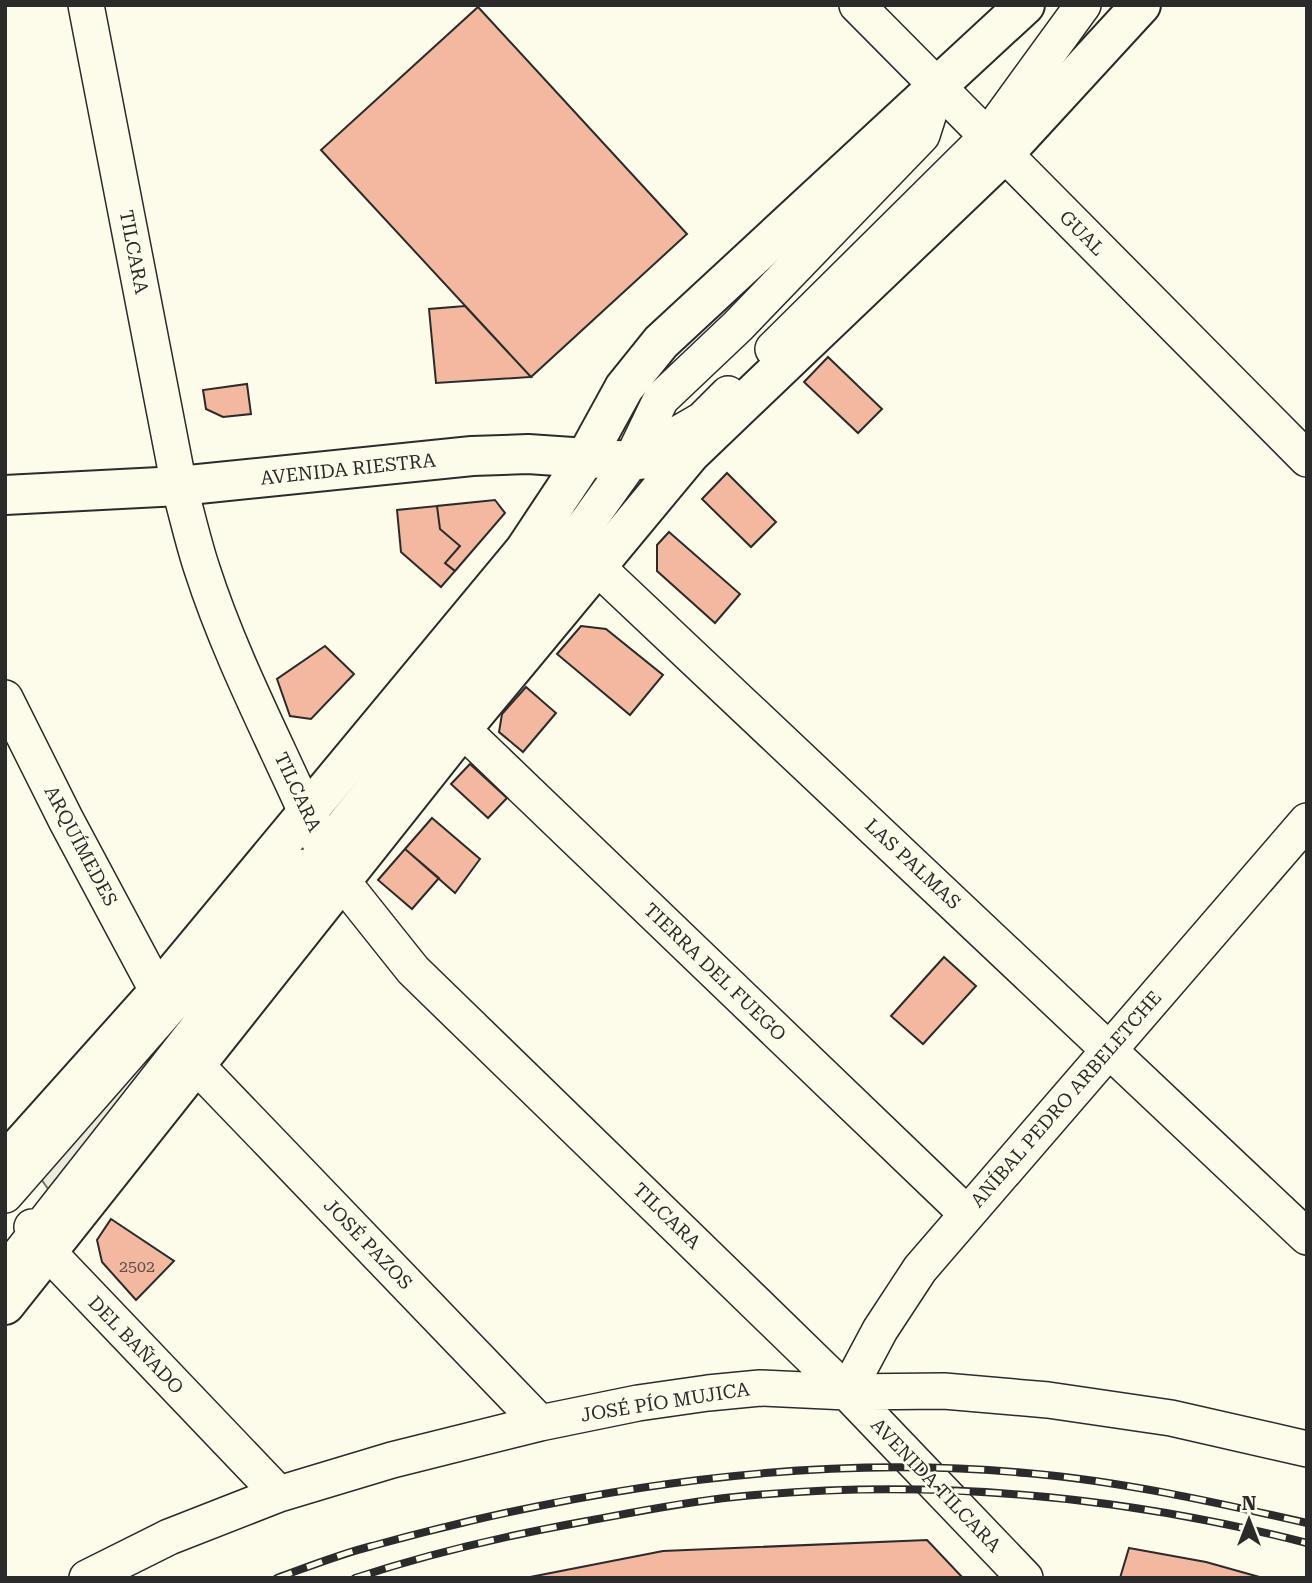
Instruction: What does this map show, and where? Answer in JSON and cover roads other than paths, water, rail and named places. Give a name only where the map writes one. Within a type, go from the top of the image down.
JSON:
[{"type":"main road","points":[[6,1184],[158,992],[524,551],[585,459],[624,388],[661,342],[1025,5]]},
{"type":"main road","points":[[5,1305],[42,1243],[196,1065],[334,865],[462,729],[690,454],[996,145],[1141,5]]},
{"type":"main road","name":"AVENIDA RIESTRA","points":[[5,495],[179,486],[472,456],[528,454],[631,461],[690,454]]},
{"type":"main road","name":"TILCARA","points":[[307,814],[334,865]]},
{"type":"street","name":"TILCARA","points":[[86,5],[179,486],[202,569],[226,633],[307,814]]},
{"type":"street","name":"GUAL","points":[[857,5],[1307,459]]},
{"type":"street","points":[[631,461],[702,419],[996,145],[1083,5]]},
{"type":"street","points":[[5,1273],[42,1243],[277,927],[334,865],[631,461],[661,399],[738,326],[922,135],[938,85]]},
{"type":"street","points":[[585,459],[589,520],[596,566]]},
{"type":"street","name":"LAS PALMAS","points":[[596,566],[1307,1237]]},
{"type":"street","name":"ARQUÍMEDES","points":[[5,698],[66,820],[158,992]]},
{"type":"street","name":"TIERRA DEL FUEGO","points":[[462,729],[967,1214]]},
{"type":"street","name":"ANÍBAL PEDRO ARBELETCHE","points":[[847,1392],[880,1330],[919,1269],[1307,821]]},
{"type":"street","name":"TILCARA","points":[[334,865],[414,970],[847,1392]]},
{"type":"street","points":[[6,1184],[263,900],[334,865]]},
{"type":"street","name":"JOSÉ PAZOS","points":[[196,1065],[540,1423]]},
{"type":"street","name":"DEL BAÑADO","points":[[6,1184],[42,1243],[279,1494]]},
{"type":"street","name":"JOSÉ PÍO MUJICA","points":[[87,1578],[169,1537],[279,1494],[392,1460],[638,1402],[708,1393],[760,1388],[847,1392],[944,1391],[1048,1400],[1171,1418],[1307,1449]]},
{"type":"street","name":"AVENIDA TILCARA","points":[[847,1392],[1025,1578]]},
{"type":"railway","points":[[277,1578],[360,1549],[532,1507],[696,1480],[779,1472],[944,1468],[1026,1473],[1132,1487],[1307,1523]]},
{"type":"railway","points":[[355,1578],[499,1539],[642,1511],[734,1497],[878,1489],[1022,1495],[1094,1502],[1236,1526],[1307,1543]]}]
